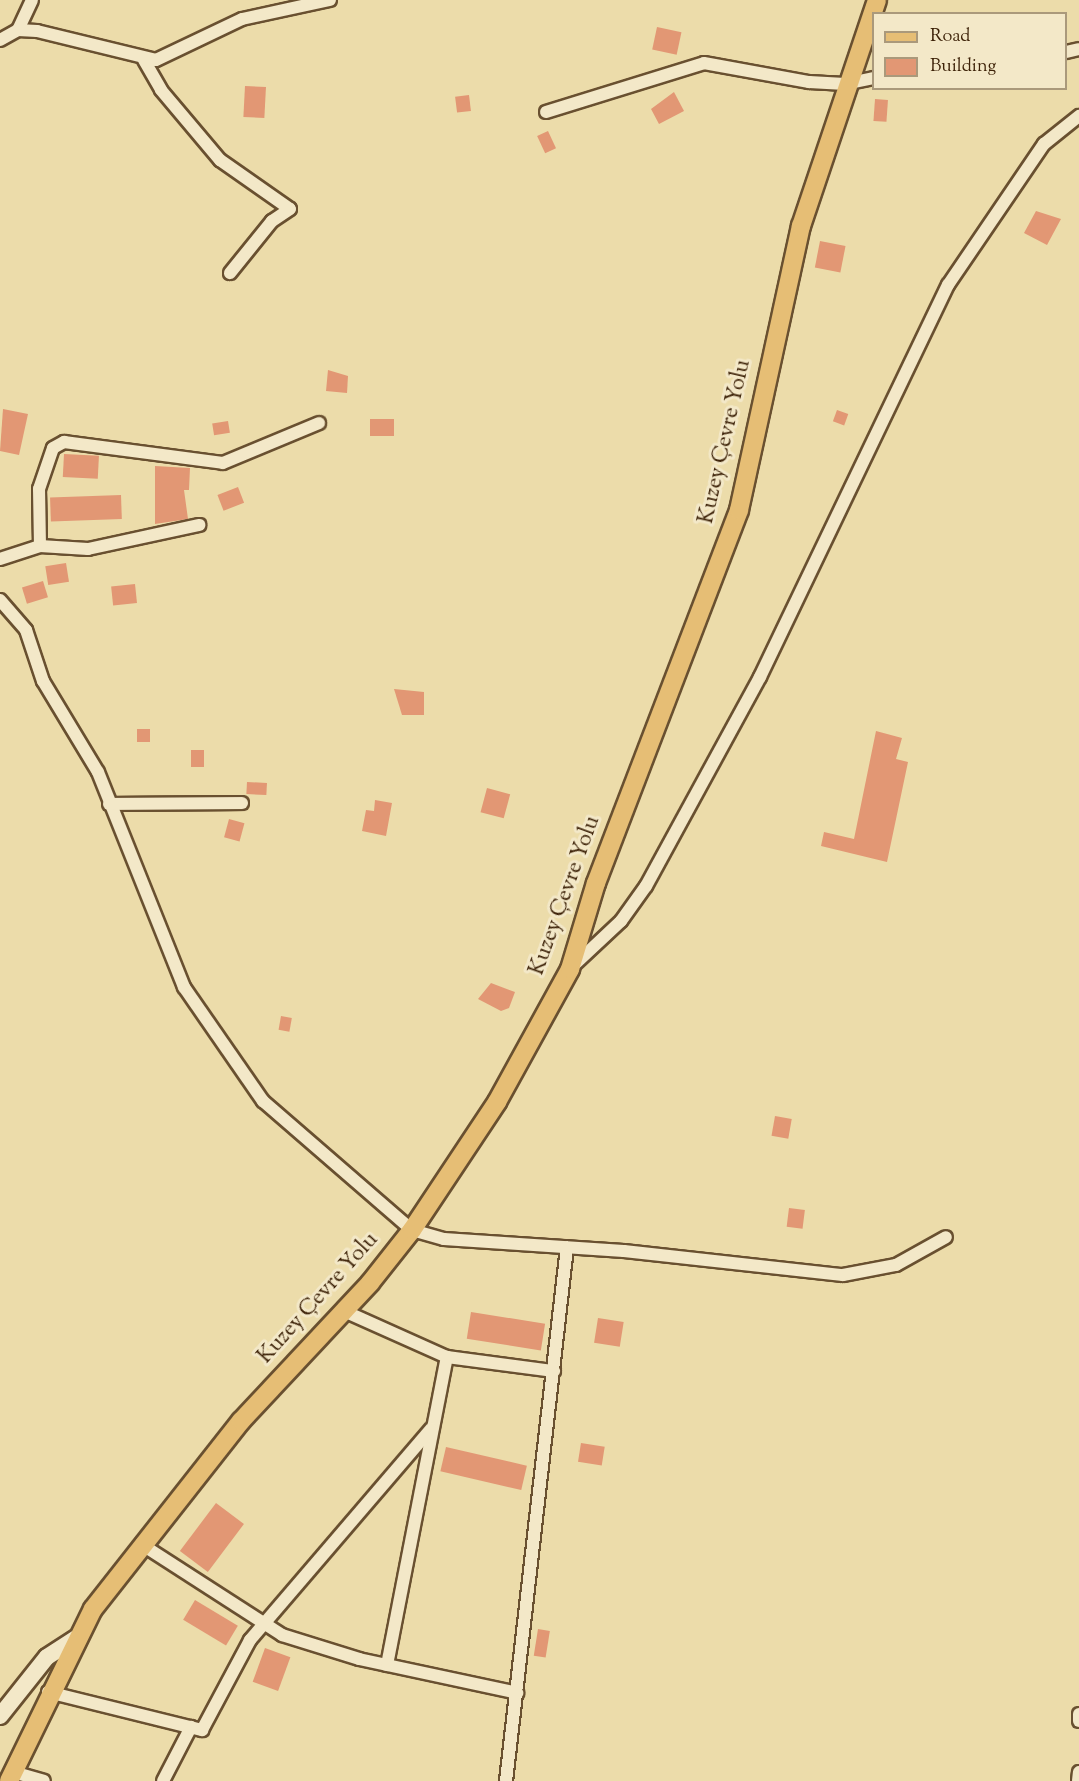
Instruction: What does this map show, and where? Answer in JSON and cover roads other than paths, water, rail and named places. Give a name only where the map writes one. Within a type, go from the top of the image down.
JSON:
[{"type":"main road","name":"Kuzey Çevre Yolu","points":[[11,1777],[48,1692],[76,1638],[141,1544],[241,1421],[344,1311],[412,1230],[497,1102],[570,969],[596,883],[739,510],[778,314],[845,84],[872,13]]},
{"type":"street","points":[[0,40],[18,30],[32,0]]},
{"type":"street","points":[[18,30],[86,41],[144,60],[174,55],[276,8],[330,0]]},
{"type":"street","points":[[144,60],[161,90],[220,160],[290,209],[272,221],[230,273]]},
{"type":"street","points":[[546,112],[704,63],[845,84],[872,78]]},
{"type":"street","points":[[570,969],[621,921],[646,886],[760,676],[948,285],[1044,144],[1079,116]]},
{"type":"street","points":[[40,546],[39,489],[53,448],[64,442],[223,463],[319,423]]},
{"type":"street","points":[[0,559],[40,546],[88,549],[199,525]]},
{"type":"street","points":[[0,600],[26,630],[43,681],[98,772],[184,987],[263,1101],[412,1230],[444,1239],[567,1247],[843,1275],[896,1265],[946,1237]]},
{"type":"street","points":[[109,804],[242,802]]},
{"type":"street","points":[[506,1781],[567,1247]]},
{"type":"street","points":[[344,1311],[447,1357],[554,1371]]},
{"type":"street","points":[[387,1665],[431,1429],[447,1357]]},
{"type":"street","points":[[48,1692],[202,1730],[235,1662],[261,1626],[431,1429]]},
{"type":"street","points":[[141,1544],[261,1626],[387,1665],[517,1693]]},
{"type":"street","points":[[0,1716],[46,1657],[76,1638]]},
{"type":"street","points":[[1079,1714],[1079,1721]]},
{"type":"street","points":[[163,1781],[191,1727]]},
{"type":"street","points":[[1078,1781],[1079,1772]]},
{"type":"street","points":[[11,1777],[44,1781]]}]
